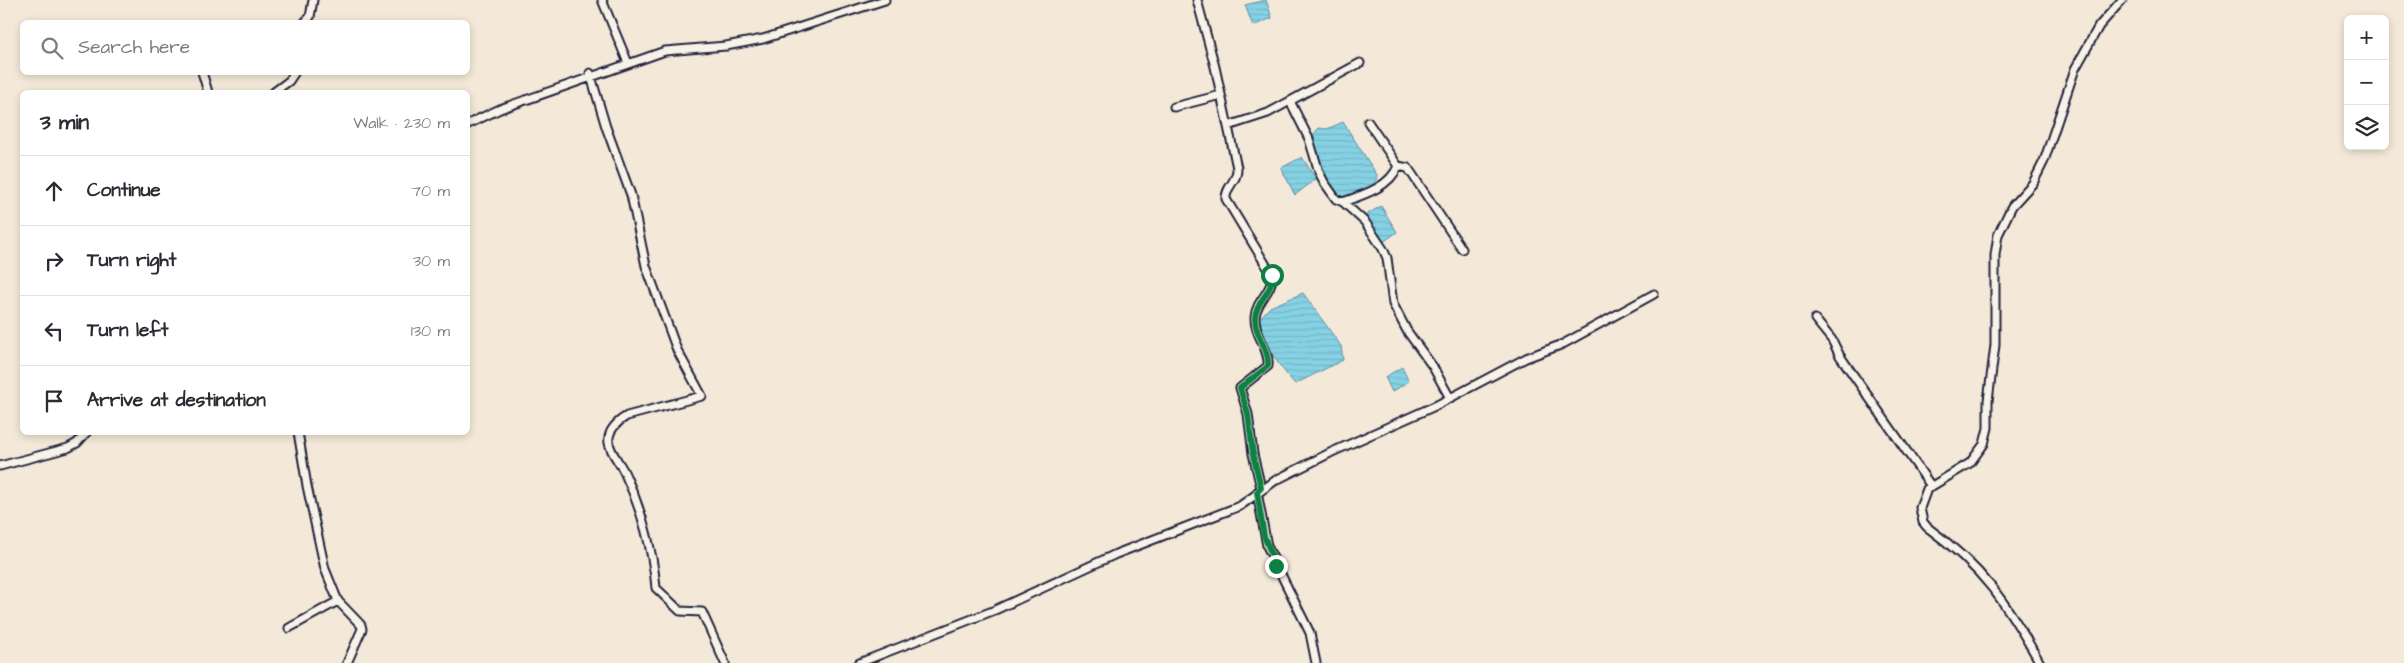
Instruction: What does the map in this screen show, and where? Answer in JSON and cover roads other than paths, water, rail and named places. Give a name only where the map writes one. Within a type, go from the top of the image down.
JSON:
[{"type":"street","points":[[307,20],[310,17],[313,0]]},
{"type":"street","points":[[602,0],[628,63]]},
{"type":"street","points":[[470,123],[500,109],[665,51],[726,46],[763,39],[885,0]]},
{"type":"street","points":[[1196,0],[1221,95],[1238,174],[1226,193],[1226,199],[1272,275],[1272,285],[1257,307],[1255,317],[1256,329],[1267,356],[1268,366],[1240,388],[1248,414],[1267,546],[1310,633],[1316,663]]},
{"type":"street","points":[[2040,663],[2019,624],[1982,573],[1923,522],[1920,508],[1922,498],[1931,486],[1970,463],[1984,444],[1988,428],[1988,401],[1995,345],[1995,255],[1998,235],[2012,206],[2033,183],[2044,161],[2075,69],[2099,26],[2122,0]]},
{"type":"street","points":[[1228,126],[1250,121],[1360,63]]},
{"type":"street","points":[[203,75],[207,90]]},
{"type":"street","points":[[277,90],[289,82],[293,75]]},
{"type":"street","points":[[591,76],[606,127],[631,195],[649,275],[676,350],[702,396],[627,416],[618,421],[610,434],[609,443],[625,473],[641,519],[655,569],[656,588],[680,612],[702,612],[726,663]]},
{"type":"street","points":[[1174,107],[1221,95]]},
{"type":"street","points":[[1290,101],[1309,139],[1319,172],[1336,199],[1343,202],[1365,222],[1383,249],[1393,304],[1408,331],[1434,367],[1450,398]]},
{"type":"street","points":[[1368,122],[1398,166],[1408,168],[1462,249]]},
{"type":"street","points":[[1343,202],[1371,192],[1395,175],[1398,166]]},
{"type":"street","points":[[859,663],[995,610],[1116,554],[1240,506],[1259,490],[1332,452],[1407,420],[1526,358],[1563,344],[1654,294]]},
{"type":"street","points":[[1816,319],[1931,486]]},
{"type":"street","points":[[0,466],[68,448],[83,435]]},
{"type":"street","points":[[298,435],[307,486],[325,569],[338,601],[361,625],[362,629],[347,663]]},
{"type":"street","points":[[289,628],[338,601]]},
{"type":"water","points":[[1266,0],[1272,18],[1253,26],[1245,5]]},
{"type":"water","points":[[1343,122],[1377,175],[1373,185],[1341,199],[1322,173],[1311,137],[1319,128],[1327,129]]},
{"type":"water","points":[[1302,157],[1316,179],[1295,195],[1281,168]]},
{"type":"water","points":[[1381,206],[1397,232],[1382,243],[1366,215]]},
{"type":"water","points":[[1303,293],[1341,346],[1343,360],[1295,384],[1272,354],[1264,337],[1259,319],[1270,307]]},
{"type":"water","points":[[1402,367],[1409,381],[1392,392],[1385,377]]}]
